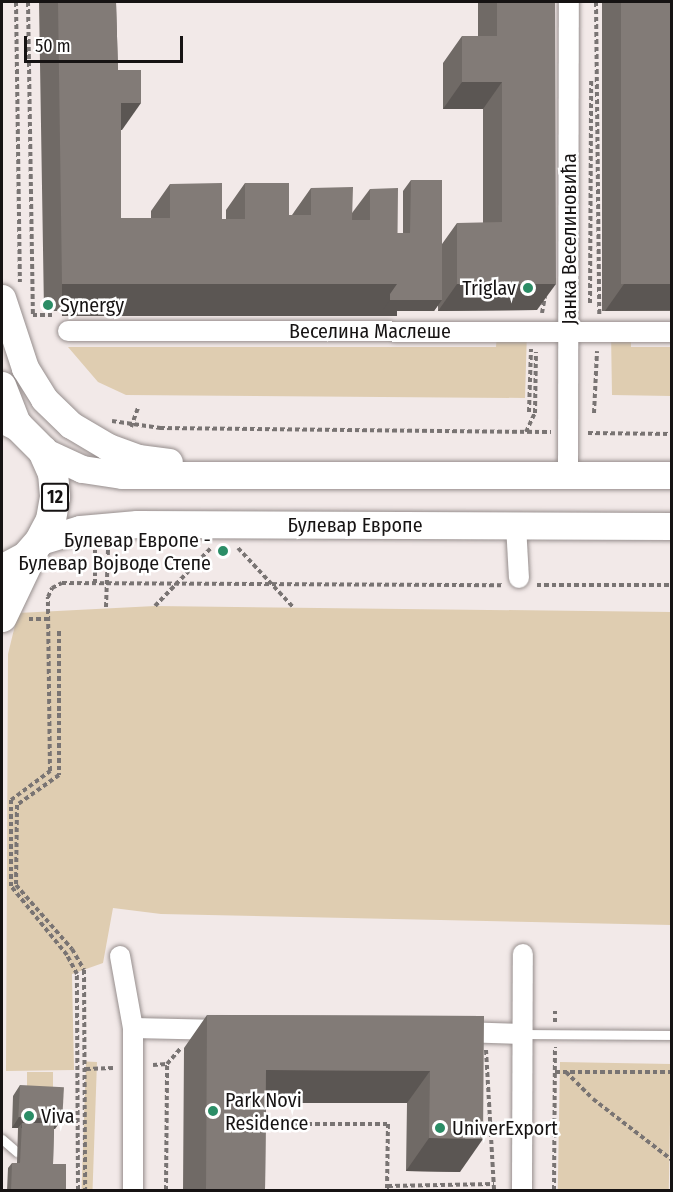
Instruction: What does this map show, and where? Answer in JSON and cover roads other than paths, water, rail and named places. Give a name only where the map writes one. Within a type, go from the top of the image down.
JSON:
[{"type":"main road","points":[[11,293],[25,368],[44,399],[71,425],[108,447],[138,458],[341,477]]},
{"type":"main road","points":[[2,385],[10,422]]},
{"type":"main road","name":"12","points":[[2,617],[51,520],[55,497],[53,473],[43,452],[10,422]]},
{"type":"main road","points":[[43,452],[82,470],[122,475],[341,477],[672,475]]},
{"type":"main road","name":"Булевар Европе","points":[[38,544],[95,527],[137,524],[672,526]]},
{"type":"main road","points":[[2,570],[38,544]]},
{"type":"street","name":"Јанка Веселиновића","points":[[568,477],[569,2]]},
{"type":"street","name":"Веселина Маслеше","points":[[68,332],[534,332],[569,323],[672,332]]},
{"type":"street","points":[[516,525],[518,582]]},
{"type":"street","points":[[522,1191],[523,954]]},
{"type":"street","points":[[120,956],[133,1028],[133,1191]]},
{"type":"street","points":[[133,1028],[238,1030]]},
{"type":"street","points":[[437,1032],[523,1039]]},
{"type":"lane","points":[[523,1039],[555,1034],[672,1035]]},
{"type":"lane","points":[[2,1139],[17,1152]]},
{"type":"place","name":"Triglav","points":[[528,288]]},
{"type":"place","name":"Synergy","points":[[48,305]]},
{"type":"place","name":"Булевар Европе - Булевар Војводе Степе","points":[[223,551]]},
{"type":"place","name":"Park Novi Residence","points":[[213,1111]]},
{"type":"place","name":"Viva","points":[[29,1116]]},
{"type":"place","name":"UniverExport","points":[[440,1128]]}]
